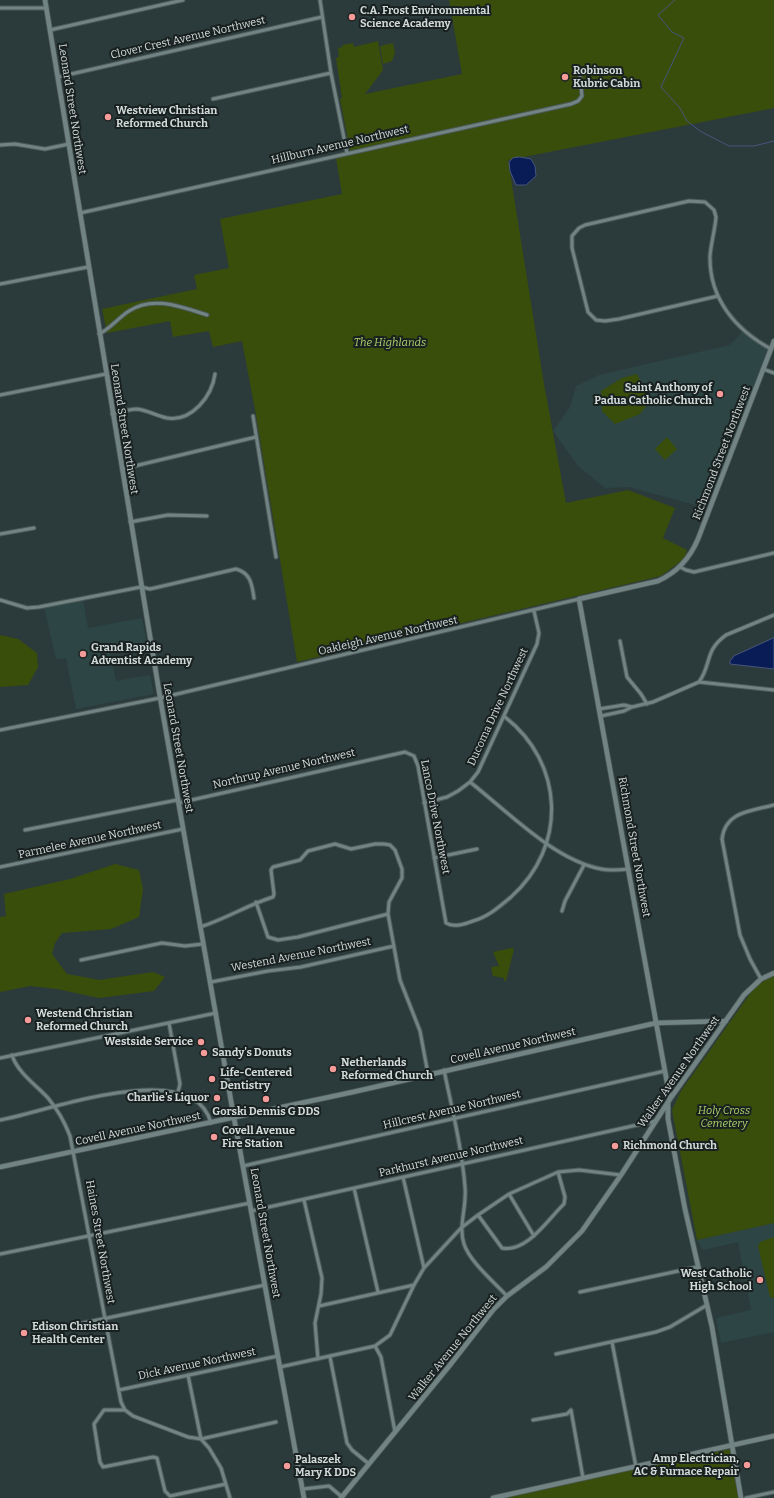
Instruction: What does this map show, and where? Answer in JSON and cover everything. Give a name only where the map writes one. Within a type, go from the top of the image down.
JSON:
[{"type":"street","name":"Leonard Street Northwest","points":[[45,0],[121,469],[160,698],[234,1118],[304,1498]]},
{"type":"street","points":[[50,30],[183,0]]},
{"type":"street","points":[[320,0],[331,73],[347,153]]},
{"type":"street","points":[[0,8],[46,8]]},
{"type":"street","name":"Clover Crest Avenue Northwest","points":[[58,77],[322,17]]},
{"type":"street","points":[[213,99],[331,73]]},
{"type":"street","name":"Hillburn Avenue Northwest","points":[[80,213],[571,104],[578,101],[582,96],[580,77]]},
{"type":"street","points":[[0,145],[15,144],[45,149],[69,144]]},
{"type":"street","points":[[718,296],[605,321],[596,320],[588,312],[572,248],[572,236],[585,225],[689,201],[705,202],[714,210],[716,217],[710,257],[713,283],[718,296],[728,314],[743,331],[771,349]]},
{"type":"street","points":[[0,284],[88,267]]},
{"type":"street","points":[[99,334],[108,329],[129,311],[148,304],[170,304],[207,315]]},
{"type":"street","name":"Richmond Street Northwest","points":[[680,566],[689,558],[698,539],[774,341]]},
{"type":"street","points":[[763,369],[774,373]]},
{"type":"street","points":[[0,395],[106,374]]},
{"type":"street","points":[[112,414],[135,409],[169,418],[178,418],[196,409],[209,394],[215,374]]},
{"type":"street","points":[[253,416],[276,557]]},
{"type":"street","points":[[121,469],[256,437]]},
{"type":"street","points":[[130,522],[173,514],[207,516]]},
{"type":"street","points":[[0,534],[34,528]]},
{"type":"street","points":[[680,566],[686,570],[694,572],[774,553]]},
{"type":"street","name":"Oakleigh Avenue Northwest","points":[[0,730],[160,698],[658,581],[667,577],[680,566]]},
{"type":"street","points":[[0,600],[27,608],[141,587],[150,588],[236,569],[243,571],[249,576],[254,598]]},
{"type":"street","name":"Richmond Street Northwest","points":[[579,599],[665,1071],[669,1101],[668,1118],[697,1267],[707,1305],[733,1445],[741,1498]]},
{"type":"street","name":"Ducoma Drive Northwest","points":[[424,803],[447,797],[470,782],[484,762],[537,644],[539,633],[534,610]]},
{"type":"street","points":[[601,716],[647,704],[698,682],[702,677],[710,653],[719,640],[726,635],[774,615]]},
{"type":"street","points":[[620,642],[627,677],[647,704]]},
{"type":"street","points":[[698,682],[774,690]]},
{"type":"street","points":[[600,710],[624,705],[632,707]]},
{"type":"street","points":[[504,717],[526,738],[543,764],[551,801],[551,820],[546,845]]},
{"type":"street","name":"Lanco Drive Northwest","points":[[395,753],[405,752],[414,756],[417,760],[446,924],[450,926],[470,922],[490,914],[525,882],[537,865],[546,845]]},
{"type":"street","name":"Northrup Avenue Northwest","points":[[25,830],[178,802],[395,753]]},
{"type":"street","points":[[470,782],[546,845],[584,865],[602,870],[629,869]]},
{"type":"street","points":[[761,979],[750,960],[740,935],[722,839],[725,826],[735,815],[774,805]]},
{"type":"street","name":"Parmelee Avenue Northwest","points":[[0,867],[183,829]]},
{"type":"street","points":[[200,927],[220,921],[244,907],[273,897],[274,894],[271,870],[273,867],[300,860],[308,851],[335,844],[351,849],[375,844],[390,845],[395,850],[402,869],[402,878],[389,902],[388,914],[403,989],[420,1031],[428,1074]]},
{"type":"street","points":[[434,858],[477,849]]},
{"type":"street","points":[[562,911],[565,901],[584,865]]},
{"type":"street","points":[[256,902],[268,937],[278,940],[388,914]]},
{"type":"street","points":[[81,960],[162,943],[185,946],[204,944]]},
{"type":"street","name":"Westend Avenue Northwest","points":[[211,982],[268,971],[301,967],[394,946]]},
{"type":"street","name":"Walker Avenue Northwest","points":[[342,1497],[493,1310],[507,1296],[560,1255],[582,1231],[621,1175],[655,1121],[744,995],[761,979],[774,972]]},
{"type":"street","points":[[0,1058],[216,1013]]},
{"type":"street","name":"Covell Avenue Northwest","points":[[0,1168],[234,1118],[656,1023],[726,1021]]},
{"type":"street","points":[[169,1023],[180,1084],[178,1092]]},
{"type":"street","name":"Haines Street Northwest","points":[[12,1055],[17,1066],[55,1108],[66,1124],[74,1152],[121,1402],[125,1410]]},
{"type":"street","points":[[444,1070],[463,1163],[466,1201],[461,1228],[464,1242],[469,1253],[507,1296]]},
{"type":"street","name":"Hillcrest Avenue Northwest","points":[[243,1166],[665,1071]]},
{"type":"street","points":[[0,1120],[120,1093],[149,1090],[178,1092],[193,1098],[203,1105],[211,1123]]},
{"type":"street","name":"Parkhurst Avenue Northwest","points":[[251,1211],[655,1121]]},
{"type":"street","points":[[280,1367],[376,1346],[390,1335],[414,1285],[424,1268],[461,1228],[478,1214],[509,1194],[558,1172],[579,1170],[621,1175]]},
{"type":"street","points":[[478,1214],[502,1248],[518,1248],[534,1236],[564,1204],[565,1197],[558,1172]]},
{"type":"street","points":[[404,1177],[424,1268]]},
{"type":"street","points":[[354,1188],[378,1292]]},
{"type":"street","points":[[509,1194],[534,1236]]},
{"type":"street","points":[[304,1200],[322,1278],[319,1306],[315,1323],[318,1359]]},
{"type":"street","points":[[0,1254],[250,1203]]},
{"type":"street","points":[[580,1292],[697,1267]]},
{"type":"street","points":[[45,1331],[265,1285]]},
{"type":"street","points":[[319,1306],[414,1285]]},
{"type":"street","points":[[556,1354],[612,1342],[670,1327],[707,1305]]},
{"type":"street","points":[[612,1342],[636,1467]]},
{"type":"street","points":[[376,1346],[381,1357],[395,1432]]},
{"type":"street","name":"Dick Avenue Northwest","points":[[119,1390],[278,1356]]},
{"type":"street","points":[[330,1357],[347,1443],[352,1450],[370,1464]]},
{"type":"street","points":[[188,1375],[201,1439],[209,1448],[222,1472],[230,1498]]},
{"type":"street","points":[[226,1484],[170,1496],[165,1491],[157,1458],[153,1457],[103,1467],[100,1462],[94,1435],[95,1420],[104,1410],[125,1410],[133,1416],[188,1437],[201,1439],[276,1422]]},
{"type":"street","points":[[532,1420],[567,1414],[571,1410],[583,1478]]},
{"type":"street","points":[[493,1498],[774,1436]]},
{"type":"street","points":[[303,1489],[329,1486],[342,1497]]},
{"type":"street","points":[[746,1498],[774,1492]]},
{"type":"shaded area","points":[[520,157],[531,159],[535,166],[536,176],[526,185],[516,185],[510,171],[509,162],[513,158]]},
{"type":"shaded area","points":[[743,331],[771,349],[710,509],[629,487],[605,488],[578,466],[553,431],[570,407],[576,386],[599,375],[730,345]]},
{"type":"shaded area","name":"Grand Rapids Adventist Academy","points":[[83,600],[88,628],[142,618],[147,644],[110,651],[116,681],[150,675],[154,694],[76,709],[66,658],[56,659],[44,607]]},
{"type":"shaded area","points":[[774,638],[774,669],[730,664],[730,661],[734,656]]},
{"type":"shaded area","name":"West Catholic High School","points":[[774,1223],[774,1332],[721,1343],[716,1318],[751,1310],[738,1242],[703,1250],[697,1240]]},
{"type":"green space","name":"The Highlands","points":[[449,0],[774,0],[774,108],[508,160],[544,384],[566,503],[628,490],[675,508],[663,538],[687,550],[685,558],[661,576],[297,662],[256,415],[242,341],[213,347],[209,331],[173,337],[170,321],[107,333],[102,309],[197,289],[194,275],[229,268],[220,219],[342,194],[336,158],[351,155],[340,99],[342,98],[336,58],[339,57],[338,48],[343,47],[342,45],[353,43],[354,47],[378,41],[383,70],[365,94],[462,74]]},
{"type":"green space","points":[[393,43],[395,53],[392,61],[383,64],[380,46]]},
{"type":"green space","points":[[637,374],[650,401],[640,414],[615,424],[602,411],[601,391],[622,378]]},
{"type":"green space","points":[[667,437],[677,449],[665,460],[655,449]]},
{"type":"green space","points":[[0,635],[18,639],[37,653],[38,667],[28,685],[0,687]]},
{"type":"green space","points":[[115,864],[139,870],[143,889],[139,917],[111,929],[62,933],[55,943],[52,954],[67,974],[99,980],[153,972],[165,977],[154,991],[99,998],[57,989],[30,986],[0,992],[0,917],[6,916],[4,894],[70,879]]},
{"type":"green space","points":[[512,948],[514,949],[506,981],[504,981],[504,978],[493,976],[491,967],[499,966],[493,952]]},
{"type":"green space","name":"Holy Cross Cemetery","points":[[774,976],[774,1223],[697,1240],[672,1110],[681,1091],[752,991],[760,983]]},
{"type":"green space","points":[[774,1237],[774,1298],[770,1297],[758,1246],[760,1242]]},
{"type":"green space","points":[[731,1449],[739,1498],[494,1498]]},
{"type":"waterway","points":[[675,0],[658,15],[672,32],[684,38],[661,87],[680,108],[687,121],[700,131],[729,146],[754,146],[774,141]]},
{"type":"place","name":"C.A. Frost Environmental Science Academy","points":[[352,17]]},
{"type":"place","name":"Robinson Kubric Cabin","points":[[565,77]]},
{"type":"place","name":"Westview Christian Reformed Church","points":[[108,117]]},
{"type":"place","name":"Saint Anthony of Padua Catholic Church","points":[[720,394]]},
{"type":"place","name":"Grand Rapids Adventist Academy","points":[[83,654]]},
{"type":"place","name":"Westend Christian Reformed Church","points":[[28,1020]]},
{"type":"place","name":"Westside Service","points":[[201,1042]]},
{"type":"place","name":"Sandy's Donuts","points":[[204,1053]]},
{"type":"place","name":"Netherlands Reformed Church","points":[[333,1069]]},
{"type":"place","name":"Life-Centered Dentistry","points":[[212,1079]]},
{"type":"place","name":"Charlie's Liquor","points":[[217,1098]]},
{"type":"place","name":"Gorski Dennis G DDS","points":[[266,1099]]},
{"type":"place","name":"Covell Avenue Fire Station","points":[[214,1137]]},
{"type":"place","name":"Richmond Church","points":[[615,1146]]},
{"type":"place","name":"West Catholic High School","points":[[760,1280]]},
{"type":"place","name":"Edison Christian Health Center","points":[[24,1333]]},
{"type":"place","name":"Amp Electrician, AC & Furnace Repair","points":[[747,1465]]},
{"type":"place","name":"Palaszek Mary K DDS","points":[[287,1466]]}]
